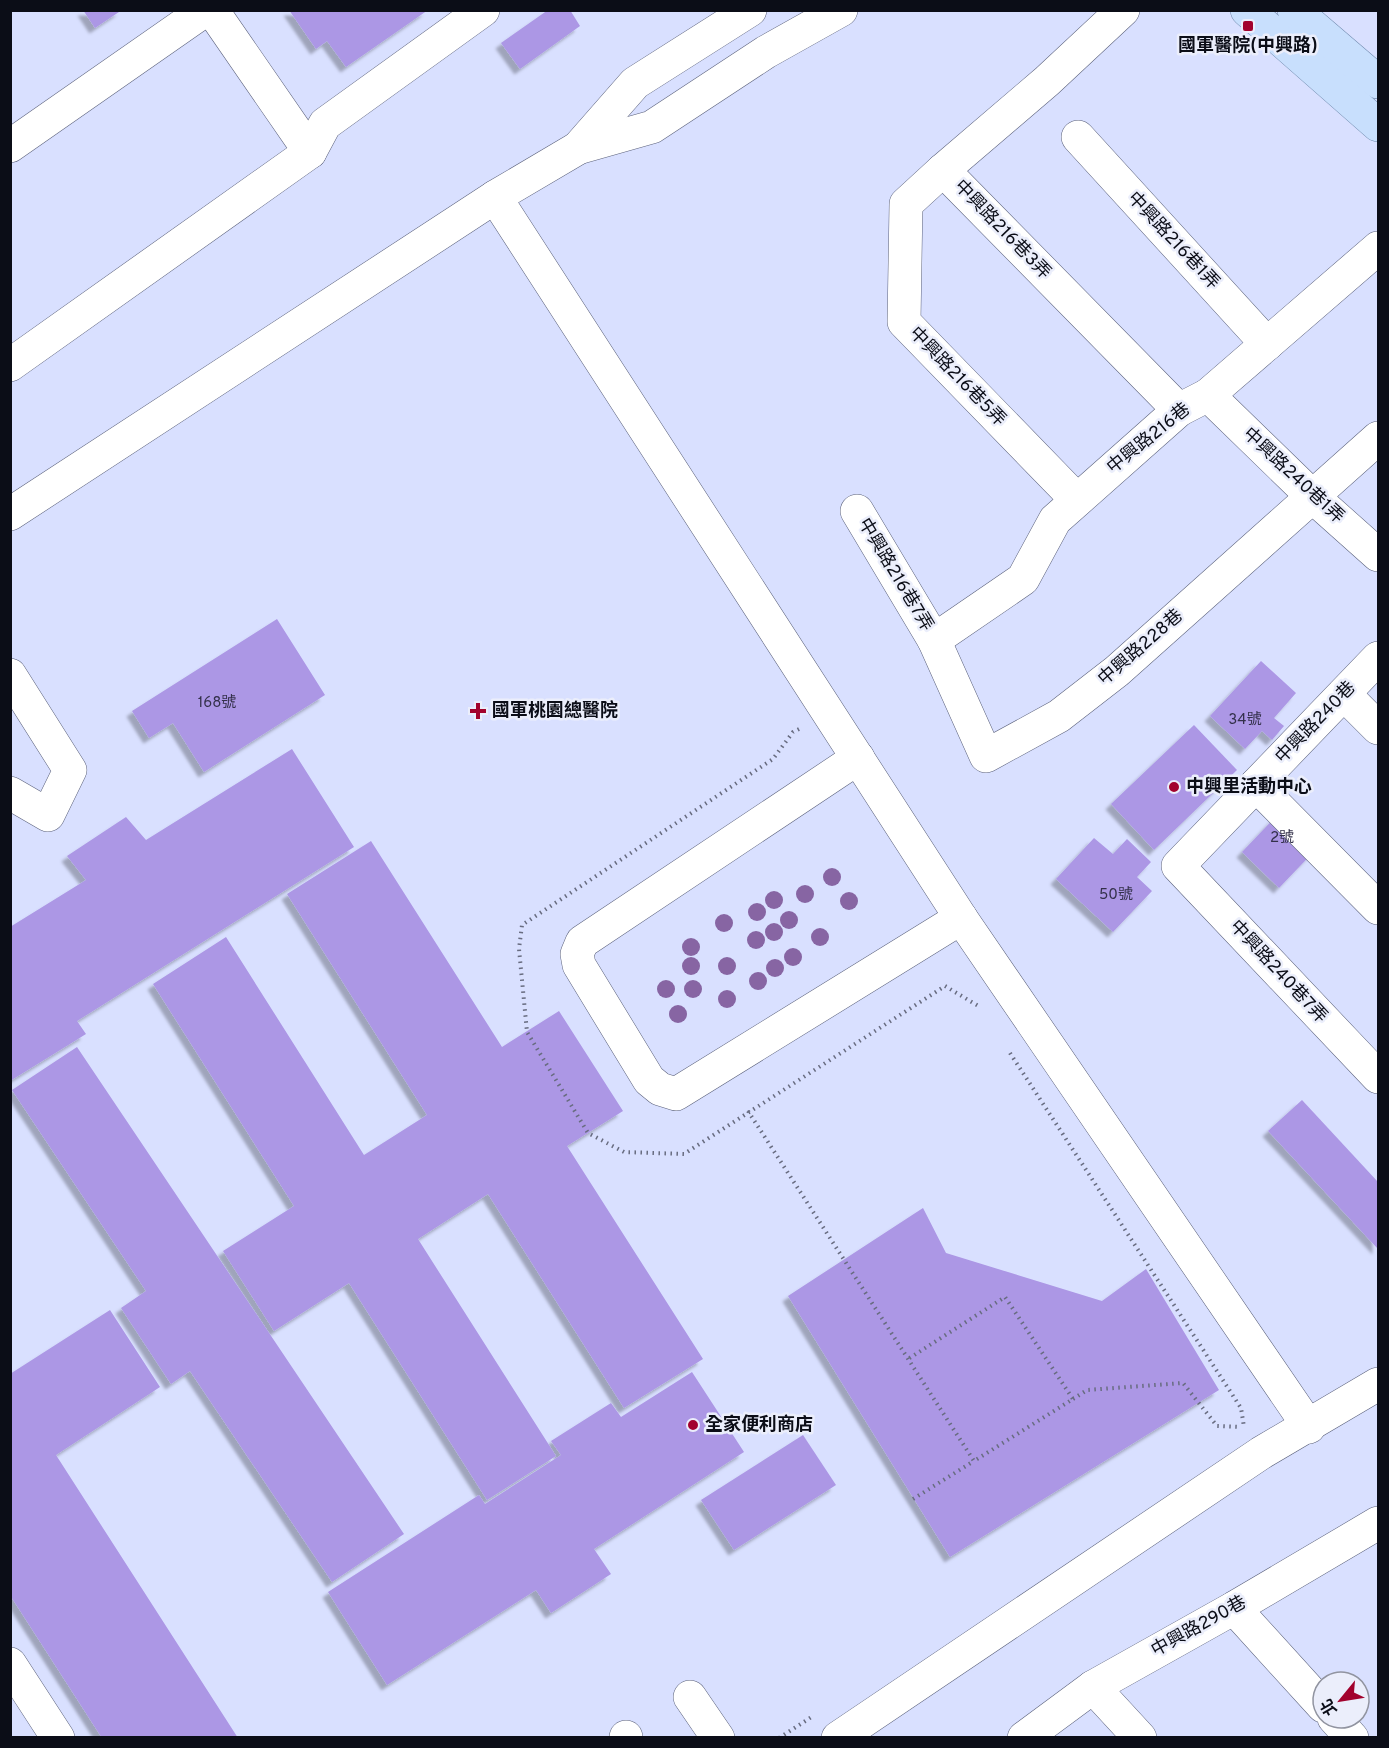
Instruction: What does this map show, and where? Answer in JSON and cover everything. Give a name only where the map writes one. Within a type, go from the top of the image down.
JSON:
[{"type":"main road","points":[[1247,10],[1378,125]]},
{"type":"main road","points":[[1294,10],[1378,82]]},
{"type":"street","points":[[10,146],[205,10]]},
{"type":"street","points":[[212,10],[310,152]]},
{"type":"street","points":[[10,365],[310,152],[325,124],[483,10]]},
{"type":"street","points":[[578,147],[635,83],[750,10]]},
{"type":"street","points":[[10,514],[495,196],[578,147],[652,127],[766,52],[841,10]]},
{"type":"street","name":"中興路216巷3弄","points":[[1123,10],[1039,89],[943,170],[1179,410]]},
{"type":"street","name":"中興路216巷1弄","points":[[1078,137],[1268,344]]},
{"type":"street","name":"中興路216巷5弄","points":[[943,170],[906,204],[904,322],[1077,501]]},
{"type":"street","points":[[495,196],[961,918],[1309,1427]]},
{"type":"street","name":"中興路216巷","points":[[934,640],[1023,579],[1055,520],[1179,410],[1208,395],[1378,248]]},
{"type":"street","name":"中興路240巷1弄","points":[[1208,395],[1313,497],[1378,555]]},
{"type":"street","name":"中興路228巷","points":[[934,640],[986,756],[1059,716],[1117,671],[1378,438]]},
{"type":"street","name":"中興路216巷7弄","points":[[857,511],[934,640]]},
{"type":"street","name":"中興路240巷","points":[[1178,866],[1378,658]]},
{"type":"street","points":[[10,675],[70,770],[48,815],[10,793]]},
{"type":"street","points":[[1344,694],[1378,728]]},
{"type":"street","points":[[858,758],[582,942],[577,954],[579,965],[649,1080],[660,1089],[676,1094],[961,918]]},
{"type":"street","points":[[1257,785],[1378,908]]},
{"type":"street","name":"中興路240巷7弄","points":[[1178,866],[1378,1077]]},
{"type":"street","points":[[838,1737],[1247,1439],[1309,1427],[1378,1384]]},
{"type":"street","name":"中興路290巷","points":[[1024,1737],[1093,1687],[1234,1608],[1378,1523]]},
{"type":"street","points":[[1234,1608],[1311,1693]]},
{"type":"street","points":[[10,1664],[58,1737]]},
{"type":"street","points":[[1093,1687],[1140,1737]]},
{"type":"street","points":[[690,1697],[718,1737]]},
{"type":"path","points":[[588,1133],[624,1152],[684,1154],[945,986],[979,1005],[986,1015]]},
{"type":"path","points":[[1005,1045],[1241,1408],[1247,1439]]},
{"type":"path","points":[[748,1111],[974,1461]]},
{"type":"path","points":[[909,1359],[1005,1297],[1073,1399]]},
{"type":"path","points":[[913,1499],[1087,1390],[1183,1383],[1217,1426],[1247,1439]]},
{"type":"path","points":[[779,1737],[819,1712]]},
{"type":"building","points":[[83,10],[122,10],[95,28]]},
{"type":"building","points":[[289,10],[428,10],[346,67],[327,41],[316,49]]},
{"type":"building","points":[[548,10],[570,10],[580,26],[520,69],[501,43]]},
{"type":"building","points":[[277,619],[325,695],[204,772],[173,723],[149,738],[132,711]]},
{"type":"building","points":[[1261,661],[1296,693],[1274,718],[1284,726],[1272,740],[1262,731],[1245,749],[1210,716]]},
{"type":"building","name":"中興里活動中心","points":[[1194,725],[1237,770],[1154,850],[1111,804]]},
{"type":"building","points":[[292,749],[354,847],[77,1021],[86,1034],[10,1081],[10,927],[86,880],[67,856],[126,817],[146,840]]},
{"type":"building","points":[[1285,807],[1322,843],[1279,888],[1242,852]]},
{"type":"building","points":[[1094,838],[1113,854],[1127,839],[1151,862],[1137,877],[1152,891],[1113,932],[1056,879]]},
{"type":"building","points":[[371,841],[502,1047],[559,1011],[623,1111],[567,1146],[703,1359],[624,1408],[488,1194],[418,1239],[556,1456],[487,1500],[349,1283],[274,1331],[223,1251],[294,1206],[153,984],[226,937],[364,1155],[427,1115],[287,894]]},
{"type":"building","points":[[77,1047],[404,1534],[332,1582],[190,1371],[171,1384],[121,1308],[146,1291],[12,1090]]},
{"type":"building","points":[[1302,1100],[1378,1182],[1378,1249],[1268,1131]]},
{"type":"building","points":[[923,1208],[946,1253],[1102,1301],[1146,1269],[1219,1390],[950,1557],[788,1296]]},
{"type":"building","points":[[110,1310],[160,1387],[56,1455],[238,1738],[102,1738],[10,1595],[10,1374]]},
{"type":"building","points":[[692,1372],[744,1452],[594,1549],[611,1574],[551,1613],[536,1590],[387,1685],[328,1592],[479,1495],[485,1504],[561,1455],[551,1441],[611,1403],[621,1417]]},
{"type":"building","points":[[803,1435],[836,1485],[734,1550],[701,1500]]},
{"type":"place","name":"國軍醫院(中興路)","points":[[1248,26]]},
{"type":"place","name":"國軍桃園總醫院","points":[[478,711]]},
{"type":"place","name":"中興里活動中心","points":[[1174,787]]},
{"type":"place","name":"全家便利商店","points":[[693,1425]]}]
